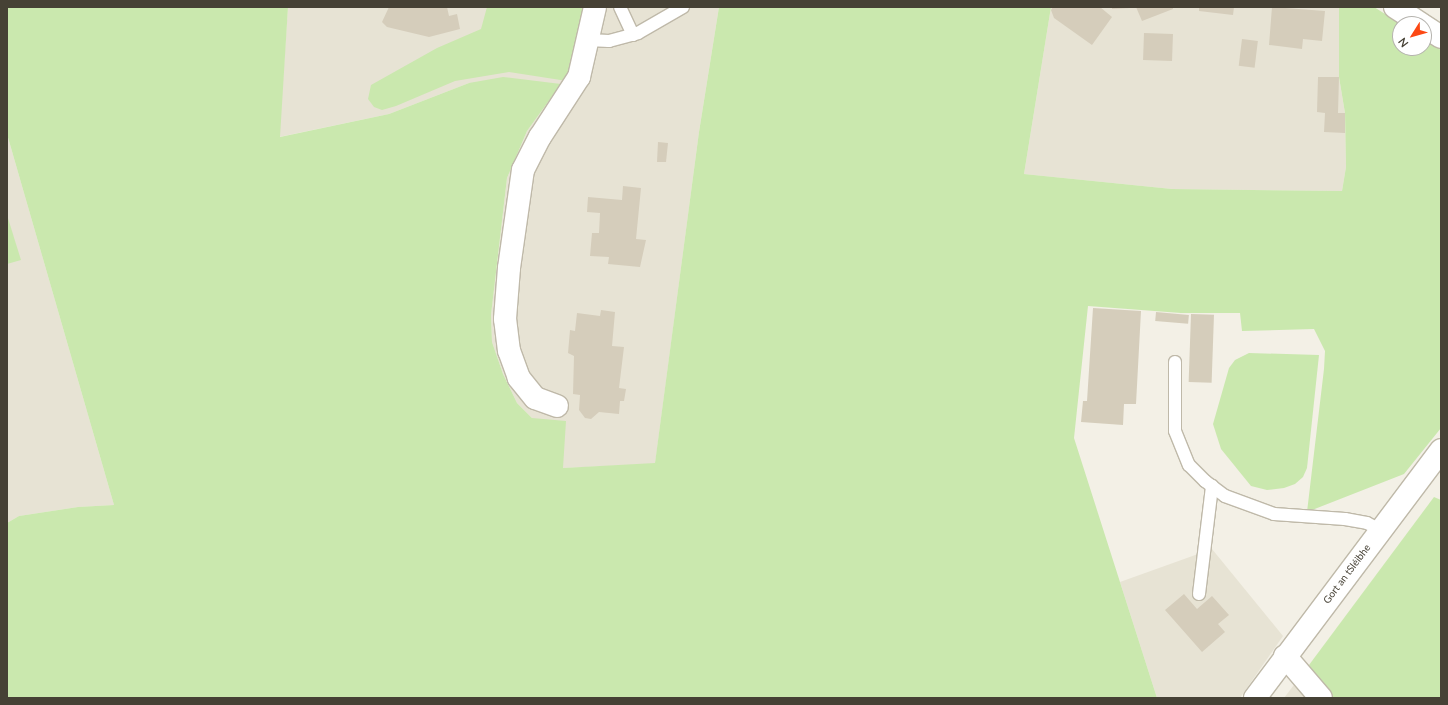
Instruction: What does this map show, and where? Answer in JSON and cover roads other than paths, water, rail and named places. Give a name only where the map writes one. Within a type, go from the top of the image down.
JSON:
[{"type":"street","points":[[557,406],[534,398],[519,378],[509,351],[505,319],[509,268],[523,170],[540,137],[579,77],[595,7]]},
{"type":"street","points":[[1395,7],[1409,16]]},
{"type":"street","points":[[1432,31],[1441,37]]},
{"type":"street","name":"Gort an tSléibhe","points":[[1255,698],[1284,656],[1435,458]]},
{"type":"street","points":[[1284,656],[1321,698]]},
{"type":"lane","points":[[620,7],[633,35]]},
{"type":"lane","points":[[588,40],[609,41],[633,35],[666,19],[683,7]]},
{"type":"lane","points":[[1175,362],[1175,431],[1189,465],[1212,486],[1225,496],[1274,514],[1367,523],[1380,530]]},
{"type":"lane","points":[[1199,594],[1212,486]]}]
